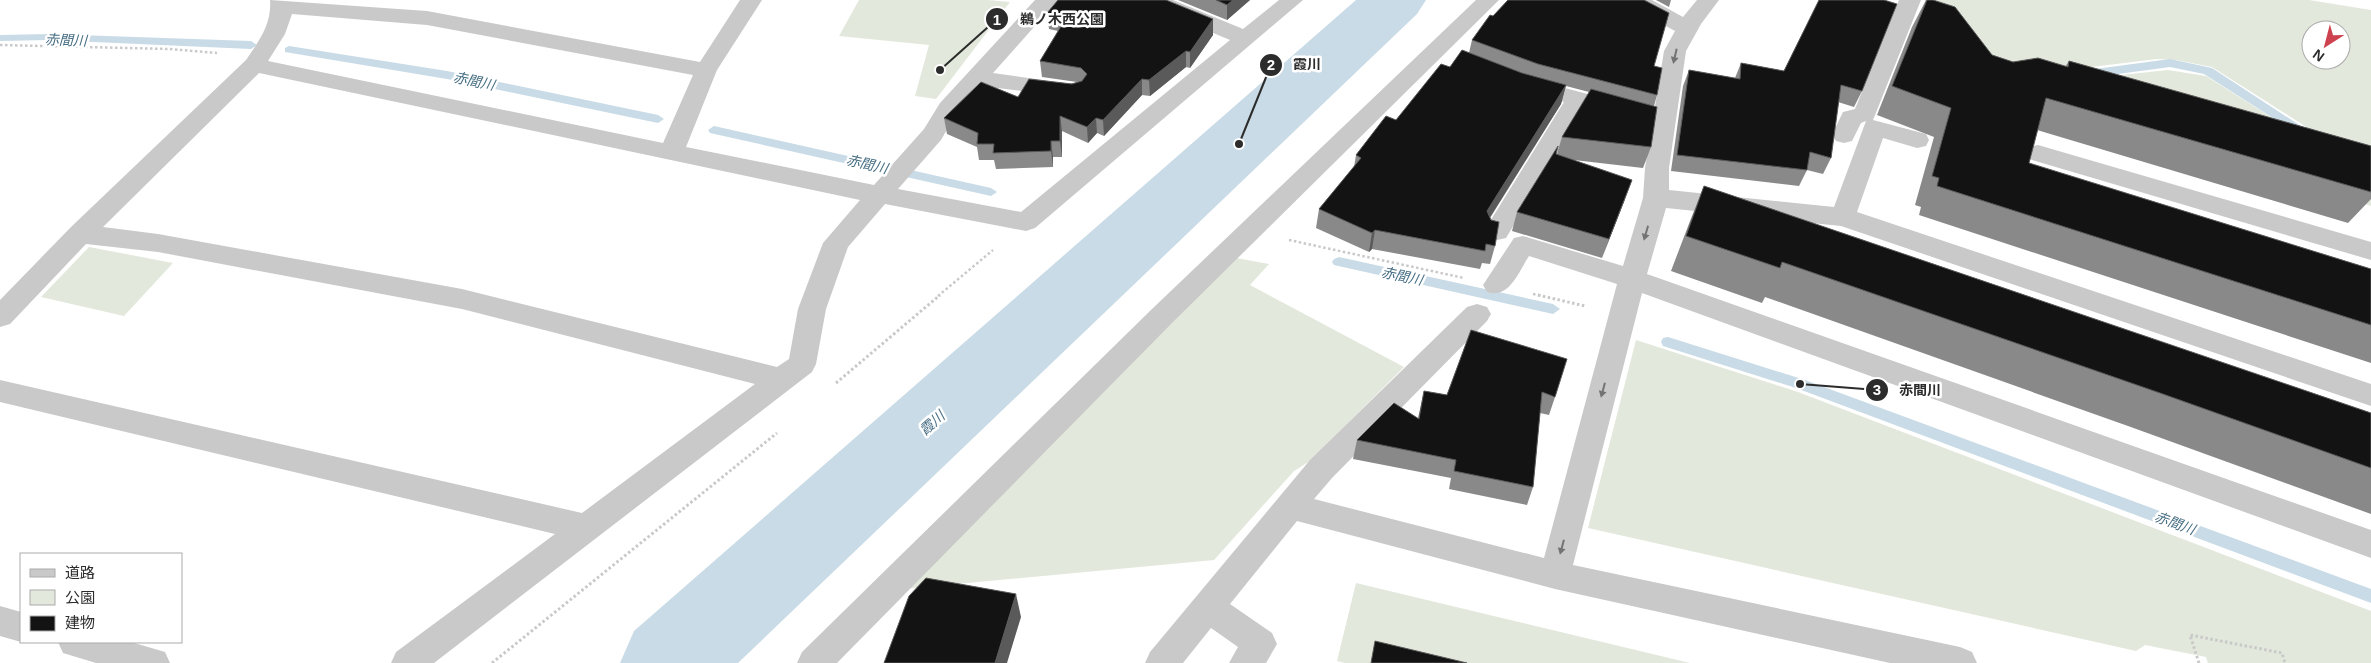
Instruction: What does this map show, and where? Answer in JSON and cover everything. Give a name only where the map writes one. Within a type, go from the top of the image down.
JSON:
[{"type":"street","points":[[427,18],[445,0]]},
{"type":"street","points":[[671,153],[706,70],[751,0]]},
{"type":"street","points":[[408,663],[802,364],[812,309],[836,243],[933,134],[948,108],[1047,0]]},
{"type":"street","points":[[1154,0],[1246,39]]},
{"type":"street","points":[[257,60],[671,153],[877,195],[1026,222],[1292,0]]},
{"type":"street","points":[[814,663],[1162,316],[1250,232],[1445,55],[1488,0]]},
{"type":"street","points":[[1636,0],[1688,29]]},
{"type":"street","points":[[1555,575],[1632,279],[1656,198],[1657,168],[1663,121],[1676,50],[1702,6],[1708,0]]},
{"type":"street","points":[[1844,135],[1851,118],[1865,114],[1910,0]]},
{"type":"street","points":[[0,317],[80,234],[257,60],[274,35],[282,4],[427,18],[706,70]]},
{"type":"street","points":[[976,78],[1074,90]]},
{"type":"street","points":[[1508,78],[1578,99],[1663,121]]},
{"type":"street","points":[[1497,231],[1578,99]]},
{"type":"street","points":[[1843,218],[1875,127],[1917,140]]},
{"type":"street","points":[[2038,153],[2371,251]]},
{"type":"street","points":[[1656,198],[1843,218],[2371,395]]},
{"type":"street","points":[[80,234],[158,243],[462,299],[783,380]]},
{"type":"street","points":[[1496,285],[1523,245],[1632,279],[2371,544]]},
{"type":"street","points":[[1162,663],[1321,469],[1477,314]]},
{"type":"street","points":[[0,391],[588,528]]},
{"type":"street","points":[[1290,506],[1555,575],[1960,663]]},
{"type":"street","points":[[1208,607],[1260,644],[1246,663]]},
{"type":"street","points":[[0,621],[20,627]]},
{"type":"street","points":[[79,643],[153,663]]},
{"type":"path","points":[[0,45],[169,49],[257,60]]},
{"type":"path","points":[[1250,232],[1496,285],[1623,315]]},
{"type":"path","points":[[2198,663],[2190,635],[2282,653],[2285,663]]},
{"type":"green space","points":[[859,0],[988,0],[1010,2],[936,99],[915,96],[929,45],[839,36]]},
{"type":"green space","points":[[1925,0],[2309,0],[2371,10],[2371,168],[2212,67],[2176,60],[2157,59],[1984,80]]},
{"type":"green space","points":[[2168,70],[2206,76],[2371,180],[2371,206],[2355,201],[2094,78]]},
{"type":"green space","points":[[89,247],[173,263],[124,316],[41,297]]},
{"type":"green space","points":[[1236,258],[1269,264],[1250,285],[1404,367],[1310,461],[1294,471],[1214,560],[903,589]]},
{"type":"green space","points":[[1636,340],[1798,392],[2371,611],[2371,663],[2208,663],[2206,657],[2145,645],[2136,651],[1588,528]]},
{"type":"green space","points":[[1356,583],[1690,663],[1345,663],[1337,661]]},
{"type":"building","points":[[1058,0],[1166,0],[1213,19],[1190,52],[1186,51],[1149,80],[1142,79],[1103,120],[1096,118],[1087,127],[1060,116],[1060,141],[1051,141],[1051,151],[993,153],[994,144],[977,144],[978,133],[944,118],[981,82],[1018,97],[1029,79],[1072,84],[1082,81],[1087,74],[1081,68],[1040,61],[1063,23],[1060,22],[1063,18],[1047,13]]},
{"type":"building","points":[[1216,0],[1233,0],[1227,5]]},
{"type":"building","points":[[1508,0],[1644,0],[1669,13],[1654,66],[1662,68],[1657,95],[1538,64],[1472,40],[1490,15],[1493,16]]},
{"type":"building","points":[[1819,0],[1884,0],[1897,4],[1862,91],[1841,85],[1831,158],[1810,152],[1807,170],[1677,155],[1689,70],[1740,79],[1741,63],[1784,71]]},
{"type":"building","points":[[1927,0],[1955,7],[1992,55],[2013,62],[2038,58],[2068,67],[2069,61],[2371,146],[2371,192],[2046,98],[2029,163],[2371,269],[2371,325],[1937,186],[1939,178],[1932,176],[1951,108],[1892,86]]},
{"type":"building","points":[[1462,50],[1522,73],[1566,85],[1487,211],[1491,220],[1499,222],[1495,246],[1486,244],[1485,251],[1375,230],[1372,233],[1319,209],[1361,158],[1356,155],[1386,116],[1396,120],[1441,64],[1450,67]]},
{"type":"building","points":[[1591,89],[1657,107],[1651,147],[1562,137]]},
{"type":"building","points":[[1558,146],[1556,154],[1632,180],[1609,239],[1517,212]]},
{"type":"building","points":[[1704,186],[2371,413],[2371,468],[1782,262],[1780,268],[1686,236]]},
{"type":"building","points":[[1471,330],[1567,359],[1555,397],[1542,392],[1533,487],[1454,471],[1456,460],[1357,440],[1394,403],[1419,419],[1424,391],[1447,395]]},
{"type":"building","points":[[926,578],[1016,594],[995,663],[884,663],[909,596]]},
{"type":"building","points":[[1375,641],[1467,663],[1371,663]]},
{"type":"waterway","name":"霞川","points":[[669,663],[1394,0]]},
{"type":"waterway","name":"赤間川","points":[[0,38],[49,37],[251,45]]},
{"type":"waterway","name":"赤間川","points":[[289,50],[447,75],[658,119]]},
{"type":"waterway","points":[[2088,74],[2170,63],[2208,71],[2304,132]]},
{"type":"waterway","name":"赤間川","points":[[714,130],[991,192]]},
{"type":"waterway","name":"赤間川","points":[[1339,262],[1553,309]]},
{"type":"waterway","name":"赤間川","points":[[1668,342],[1800,384],[2371,596]]},
{"type":"place","name":"鵜ノ木西公園","points":[[940,70]]},
{"type":"place","name":"霞川","points":[[1239,144]]},
{"type":"place","name":"赤間川","points":[[1800,384]]}]
